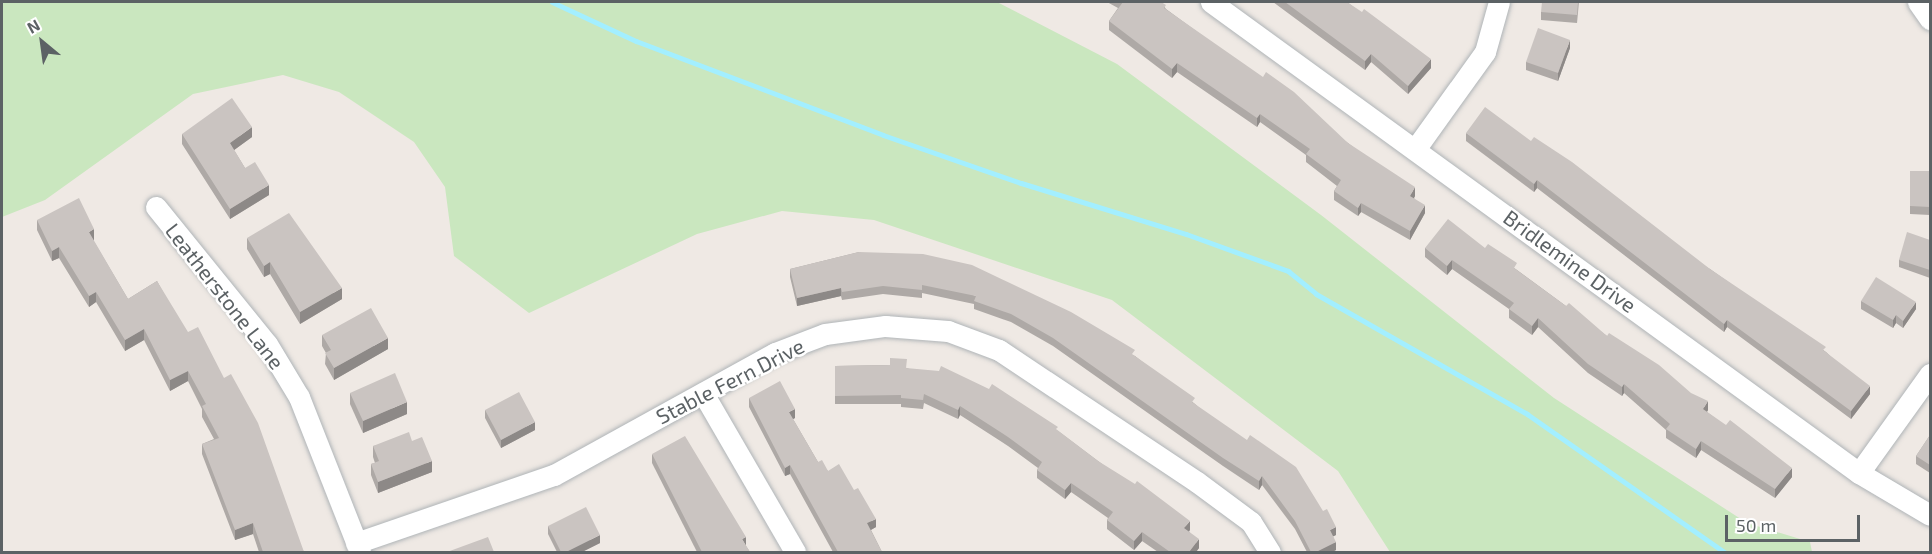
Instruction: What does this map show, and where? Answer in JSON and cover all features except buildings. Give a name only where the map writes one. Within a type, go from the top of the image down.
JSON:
[{"type":"street","name":"Bridlemine Drive","points":[[1211,2],[1416,148],[1859,473],[1930,515]]},
{"type":"street","points":[[1416,148],[1485,52],[1498,2]]},
{"type":"street","points":[[1918,2],[1930,19]]},
{"type":"street","name":"Leatherstone Lane","points":[[156,207],[267,344],[299,397],[358,548]]},
{"type":"street","name":"Stable Fern Drive","points":[[358,548],[554,475],[775,353],[825,334],[885,326],[948,331],[999,350],[1197,482],[1251,522],[1270,552]]},
{"type":"street","points":[[1859,473],[1930,374]]},
{"type":"street","points":[[703,393],[795,552]]},
{"type":"green space","points":[[2,2],[997,2],[1117,64],[1321,215],[1554,398],[1747,523],[1810,542],[1812,552],[1390,552],[1338,471],[1112,300],[874,220],[782,211],[697,234],[529,313],[454,256],[445,187],[414,142],[339,92],[283,75],[193,94],[45,200],[2,217]]},
{"type":"waterway","points":[[552,2],[636,41],[883,135],[1021,183],[1186,234],[1288,271],[1316,294],[1527,414],[1724,552]]}]
